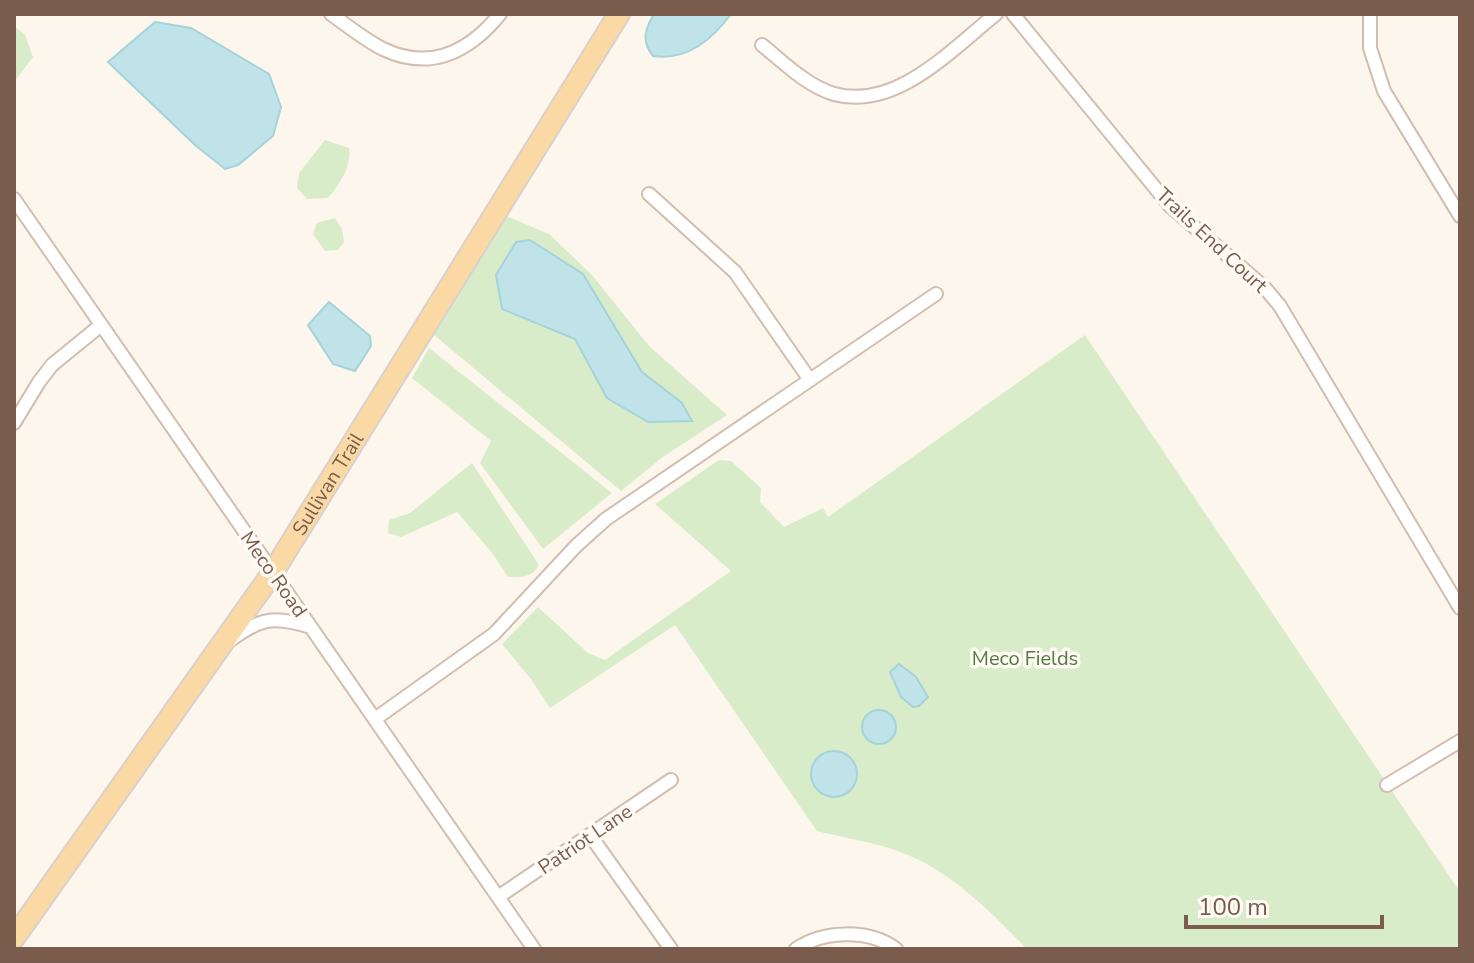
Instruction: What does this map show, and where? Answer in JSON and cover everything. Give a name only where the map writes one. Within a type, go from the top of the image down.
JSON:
[{"type":"main road","name":"Sullivan Trail","points":[[14,938],[273,572],[619,14]]},
{"type":"street","points":[[331,14],[384,49],[413,57],[427,57],[455,53],[476,41],[500,14]]},
{"type":"street","points":[[762,45],[814,85],[834,94],[870,96],[893,90],[912,79],[996,14]]},
{"type":"street","name":"Trails End Court","points":[[1013,14],[1170,206],[1264,287],[1280,306],[1460,608]]},
{"type":"street","points":[[1370,14],[1370,48],[1384,91],[1460,216]]},
{"type":"street","points":[[649,194],[735,272],[810,380]]},
{"type":"street","name":"Meco Road","points":[[14,199],[534,949]]},
{"type":"street","points":[[375,719],[494,634],[576,546],[606,519],[936,294]]},
{"type":"street","points":[[14,423],[52,365],[101,325]]},
{"type":"street","points":[[217,650],[250,626],[267,619],[287,620],[311,627]]},
{"type":"street","points":[[1387,785],[1460,741]]},
{"type":"street","name":"Patriot Lane","points":[[498,897],[671,780]]},
{"type":"street","points":[[590,835],[671,949]]},
{"type":"street","points":[[796,949],[832,936],[860,935],[884,940],[896,949]]},
{"type":"green space","points":[[14,26],[25,35],[33,57],[14,82]]},
{"type":"green space","points":[[325,140],[349,148],[347,168],[328,198],[307,199],[297,188],[299,173]]},
{"type":"green space","points":[[506,216],[549,234],[592,275],[649,346],[727,415],[663,457],[621,491],[434,335]]},
{"type":"green space","points":[[335,218],[342,229],[344,242],[338,250],[325,251],[313,234],[317,223]]},
{"type":"green space","name":"Meco Fields","points":[[1085,335],[1460,892],[1460,949],[1027,949],[981,904],[929,865],[889,848],[817,831],[675,625],[550,708],[502,644],[538,607],[588,653],[605,660],[731,571],[655,504],[719,460],[731,461],[761,488],[760,502],[784,527],[823,508],[828,517]]},
{"type":"green space","points":[[429,348],[612,493],[543,549],[480,463],[491,441],[412,378]]},
{"type":"green space","points":[[472,463],[539,565],[530,575],[508,577],[457,512],[401,537],[388,533],[389,520],[410,513]]},
{"type":"water","points":[[654,14],[731,14],[698,47],[665,57],[653,56],[647,45],[647,30]]},
{"type":"water","points":[[155,22],[191,28],[269,74],[281,107],[273,136],[238,165],[225,169],[195,145],[108,62]]},
{"type":"water","points":[[530,240],[583,274],[642,372],[682,403],[692,421],[648,422],[607,398],[575,339],[502,309],[496,275],[516,242]]},
{"type":"water","points":[[329,302],[370,336],[371,346],[355,371],[333,364],[308,325]]},
{"type":"water","points":[[899,664],[916,677],[928,697],[919,706],[913,707],[901,697],[890,672]]},
{"type":"water","points":[[879,710],[891,715],[896,727],[891,739],[879,744],[867,739],[862,727],[867,715]]},
{"type":"water","points":[[834,751],[850,758],[857,774],[850,790],[834,797],[818,790],[811,774],[818,758]]}]
